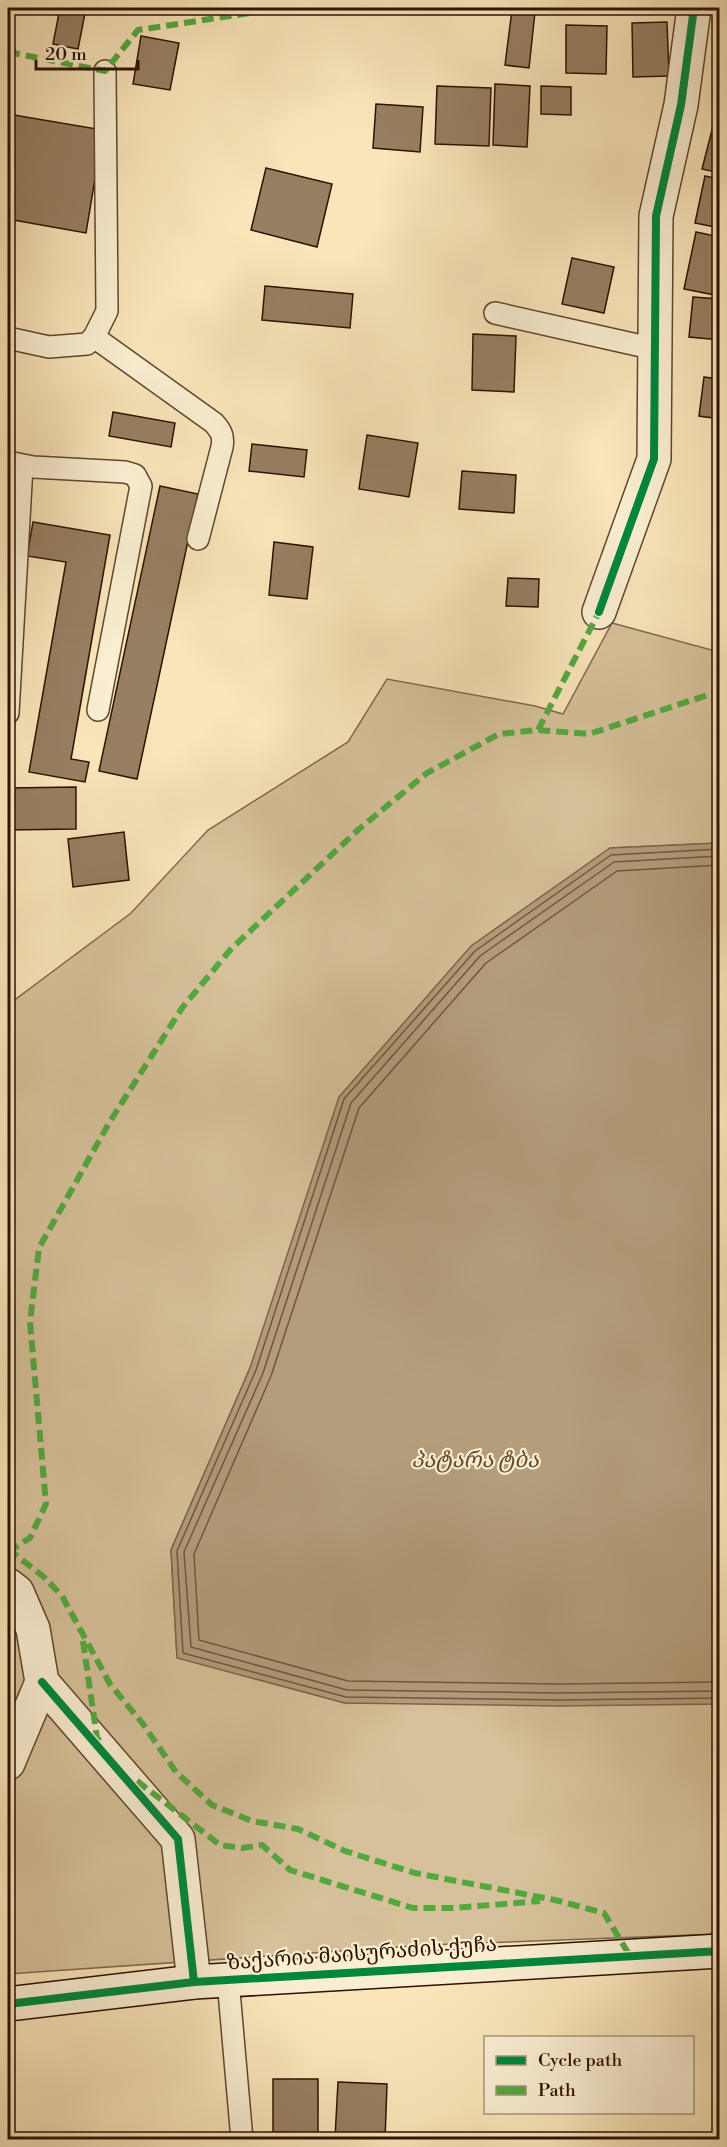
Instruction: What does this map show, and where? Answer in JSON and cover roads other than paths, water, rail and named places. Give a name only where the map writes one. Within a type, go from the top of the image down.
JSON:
[{"type":"street","points":[[600,612],[654,459],[656,216],[681,105],[694,8]]},
{"type":"street","points":[[8,1585],[17,1592],[33,1629],[42,1682],[178,1839],[194,1982]]},
{"type":"street","points":[[8,1763],[42,1682]]},
{"type":"street","name":"ზაქარია მაისურაძის ქუჩა","points":[[8,2008],[194,1982],[720,1951]]},
{"type":"lane","points":[[8,338],[49,347],[87,344],[94,337],[107,311],[105,72]]},
{"type":"lane","points":[[495,313],[655,349]]},
{"type":"lane","points":[[94,337],[221,430],[222,447],[198,538]]},
{"type":"lane","points":[[8,713],[15,464],[125,472],[135,475],[141,486],[98,710]]},
{"type":"lane","points":[[228,1980],[242,2139]]},
{"type":"water","name":"პატარა ტბა","points":[[719,843],[719,1704],[558,1706],[345,1703],[177,1658],[171,1550],[250,1368],[339,1097],[471,946],[610,848]]}]
